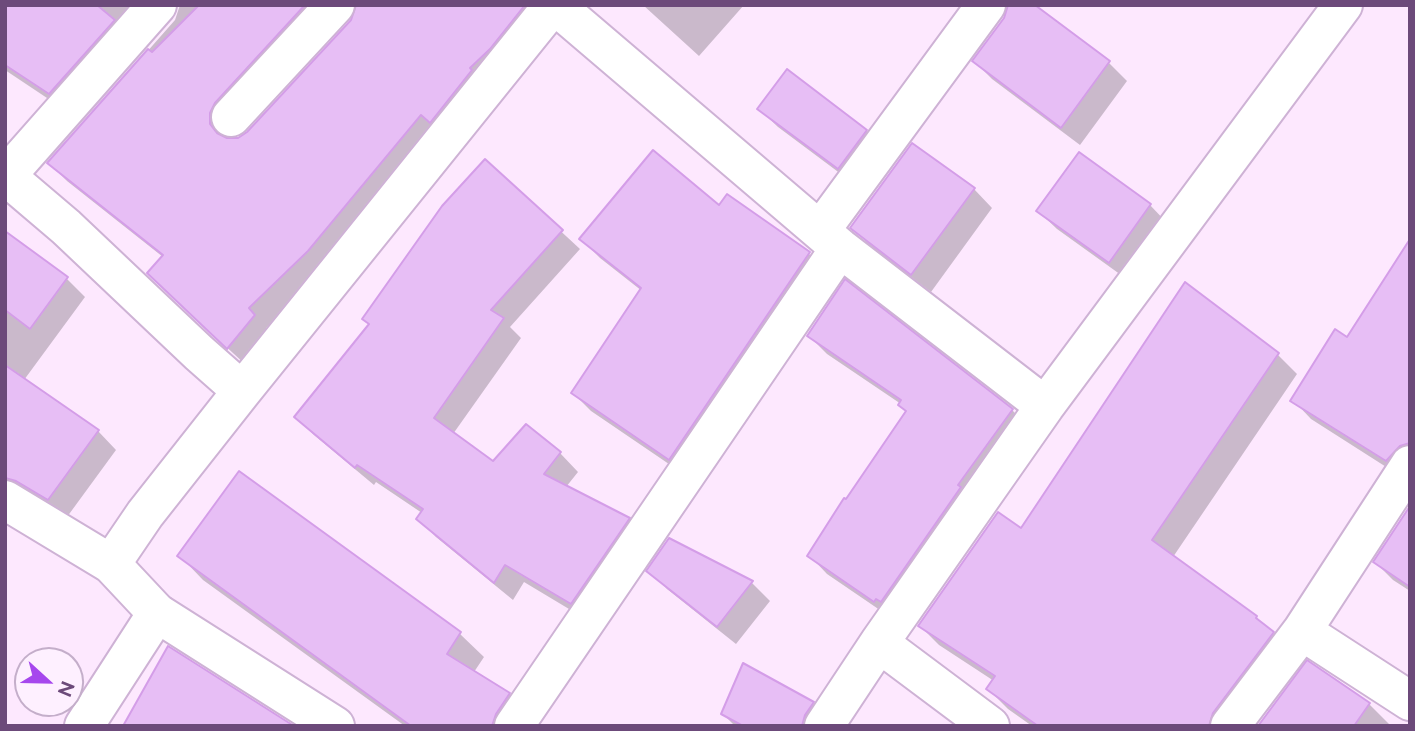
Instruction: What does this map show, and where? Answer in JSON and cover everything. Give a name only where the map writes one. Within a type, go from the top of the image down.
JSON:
[{"type":"street","points":[[231,117],[335,5]]},
{"type":"street","points":[[111,564],[145,514],[242,391],[554,5],[830,240],[1045,406]]},
{"type":"street","points":[[514,726],[986,5]]},
{"type":"street","points":[[824,726],[878,643],[1045,406],[1343,5]]},
{"type":"street","points":[[143,10],[6,177],[66,227],[189,345],[242,391]]},
{"type":"street","points":[[1230,726],[1302,631],[1410,465]]},
{"type":"street","points":[[5,500],[111,564],[157,613],[335,726]]},
{"type":"street","points":[[84,726],[157,613]]},
{"type":"street","points":[[1302,631],[1410,701]]},
{"type":"street","points":[[878,643],[990,726]]},
{"type":"building","points":[[5,5],[97,5],[115,20],[49,94],[5,65]]},
{"type":"building","points":[[199,5],[305,5],[215,103],[210,113],[210,124],[217,133],[227,138],[238,138],[247,132],[351,20],[356,5],[525,5],[490,49],[470,68],[472,70],[430,123],[421,115],[308,251],[249,308],[255,315],[227,349],[147,273],[163,255],[47,163],[148,49],[152,52]]},
{"type":"building","points":[[1008,5],[1035,5],[1110,61],[1061,128],[972,61],[1004,18]]},
{"type":"building","points":[[787,69],[867,130],[838,169],[757,109]]},
{"type":"building","points":[[912,143],[975,188],[911,275],[850,228]]},
{"type":"building","points":[[653,150],[719,205],[727,194],[810,252],[669,460],[571,393],[641,288],[579,239]]},
{"type":"building","points":[[1079,152],[1151,204],[1109,263],[1036,211]]},
{"type":"building","points":[[485,159],[563,230],[491,310],[504,318],[434,418],[493,461],[526,424],[561,452],[544,474],[630,518],[571,604],[505,565],[494,583],[416,519],[423,509],[357,465],[355,468],[294,417],[369,324],[362,319],[442,206]]},
{"type":"building","points":[[5,231],[68,277],[30,329],[5,310]]},
{"type":"building","points":[[1410,239],[1410,443],[1400,446],[1386,461],[1290,401],[1335,329],[1347,337]]},
{"type":"building","points":[[845,279],[1013,409],[958,485],[961,487],[881,602],[876,599],[874,602],[807,556],[844,498],[846,499],[906,411],[898,405],[901,400],[807,336]]},
{"type":"building","points":[[1185,282],[1279,353],[1152,540],[1257,616],[1256,618],[1274,632],[1213,713],[1209,726],[1038,726],[986,689],[995,676],[918,626],[998,512],[1021,528]]},
{"type":"building","points":[[5,365],[99,430],[48,500],[16,481],[5,478]]},
{"type":"building","points":[[239,471],[461,632],[447,654],[510,693],[496,714],[492,726],[411,726],[177,556]]},
{"type":"building","points":[[1410,506],[1410,587],[1373,562]]},
{"type":"building","points":[[669,538],[753,581],[717,627],[646,571]]},
{"type":"building","points":[[168,646],[294,726],[123,726]]},
{"type":"building","points":[[1307,660],[1370,703],[1354,726],[1258,726]]},
{"type":"building","points":[[743,663],[814,702],[805,715],[802,726],[743,726],[721,714]]}]
